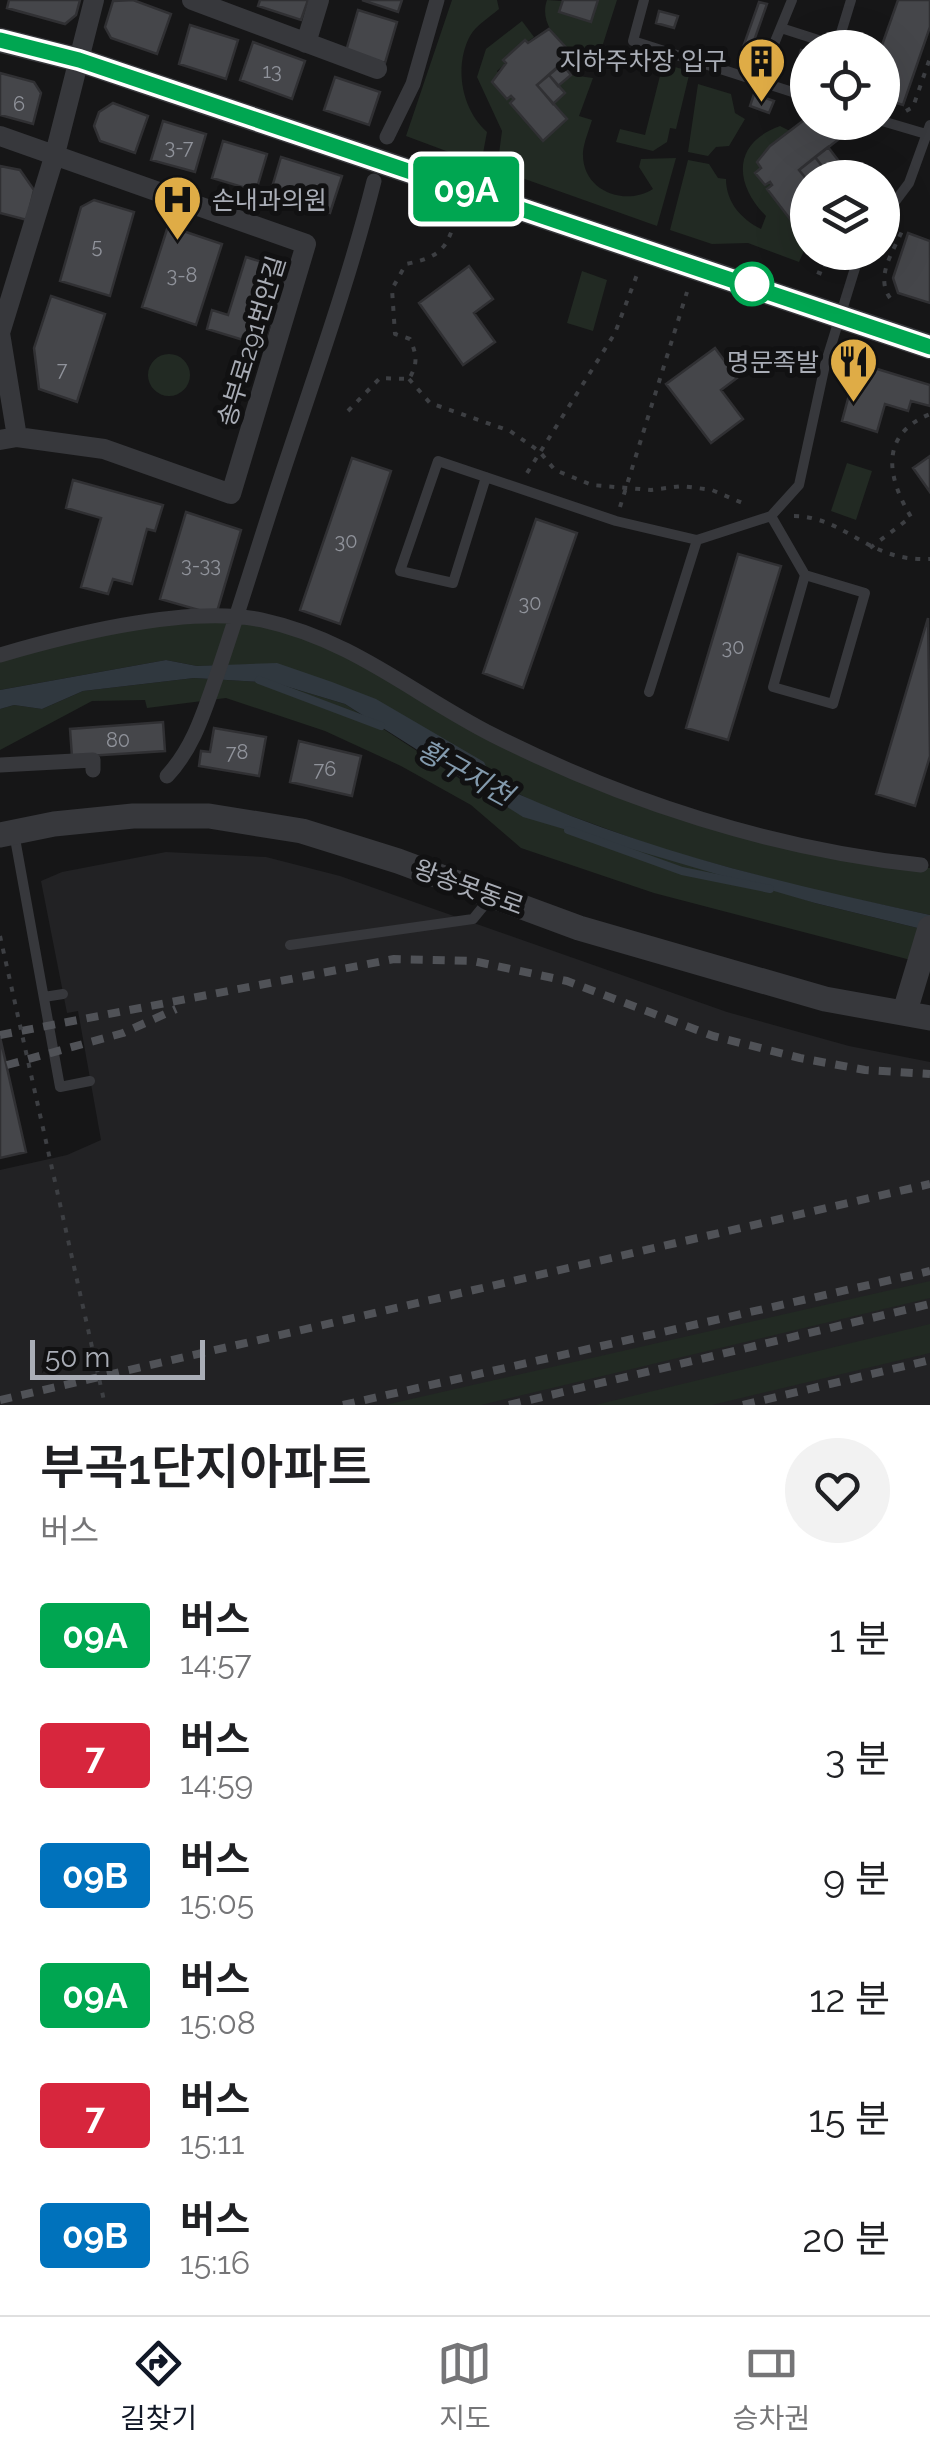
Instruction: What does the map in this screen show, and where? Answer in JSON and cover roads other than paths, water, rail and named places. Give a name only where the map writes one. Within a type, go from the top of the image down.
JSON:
[{"type":"street","name":"송부로291번안길","points":[[0,136],[54,154],[306,244],[231,494],[104,449],[8,438],[0,333],[54,154],[94,0]]},
{"type":"street","points":[[192,0],[377,69]]},
{"type":"street","points":[[306,43],[319,0]]},
{"type":"street","points":[[387,137],[413,84],[437,0]]},
{"type":"street","points":[[0,40],[79,60],[930,347]]},
{"type":"street","points":[[167,776],[184,758],[203,717],[237,623],[271,508],[355,258],[374,181]]},
{"type":"street","points":[[0,655],[128,625],[279,626],[384,667],[491,734],[617,791],[786,842],[921,865]]},
{"type":"street","points":[[0,764],[93,760],[94,770]]},
{"type":"street","name":"왕송못동로","points":[[7,833],[132,816],[210,816],[302,831],[579,928],[825,999],[918,1014]]},
{"type":"street","points":[[918,1014],[926,939]]},
{"type":"lane","points":[[644,0],[633,42],[790,92]]},
{"type":"lane","points":[[758,83],[792,0]]},
{"type":"lane","points":[[781,28],[837,46],[851,0]]},
{"type":"lane","points":[[900,124],[928,129],[909,183],[900,195]]},
{"type":"lane","points":[[486,477],[454,583],[400,571],[438,462],[486,477],[616,520],[697,540],[771,516],[799,485],[839,315],[854,270]]},
{"type":"lane","points":[[771,516],[805,576],[865,593],[833,704],[773,687],[805,576]]},
{"type":"lane","points":[[648,692],[697,540]]},
{"type":"lane","points":[[7,833],[60,1088],[90,1081]]},
{"type":"lane","points":[[290,945],[473,919],[492,896]]},
{"type":"lane","points":[[44,997],[63,994]]},
{"type":"water","name":"황구지천","points":[[166,660],[197,666],[277,663],[332,682],[376,699],[484,762],[494,783],[546,806],[708,861],[930,915],[930,931],[815,903],[523,817],[345,704],[275,683],[194,678],[83,691],[42,709],[14,705],[0,709],[0,690]]},
{"type":"waterway","name":"황구지천","points":[[259,680],[381,726]]},
{"type":"waterway","name":"황구지천","points":[[568,830],[682,871],[770,889]]},
{"type":"railway","points":[[0,1035],[394,959],[473,961],[567,981],[713,1036],[800,1058],[865,1070],[930,1074]]},
{"type":"railway","points":[[7,1065],[123,1033],[176,1009]]},
{"type":"railway","points":[[0,1400],[930,1184]]},
{"type":"railway","points":[[343,1405],[930,1271]]},
{"type":"railway","points":[[509,1405],[930,1304]]},
{"type":"railway","points":[[743,1405],[930,1360]]},
{"type":"place","name":"지하주차장 입구","points":[[762,104]]},
{"type":"place","name":"손내과의원","points":[[177,242]]},
{"type":"place","name":"명문족발","points":[[854,404]]}]
